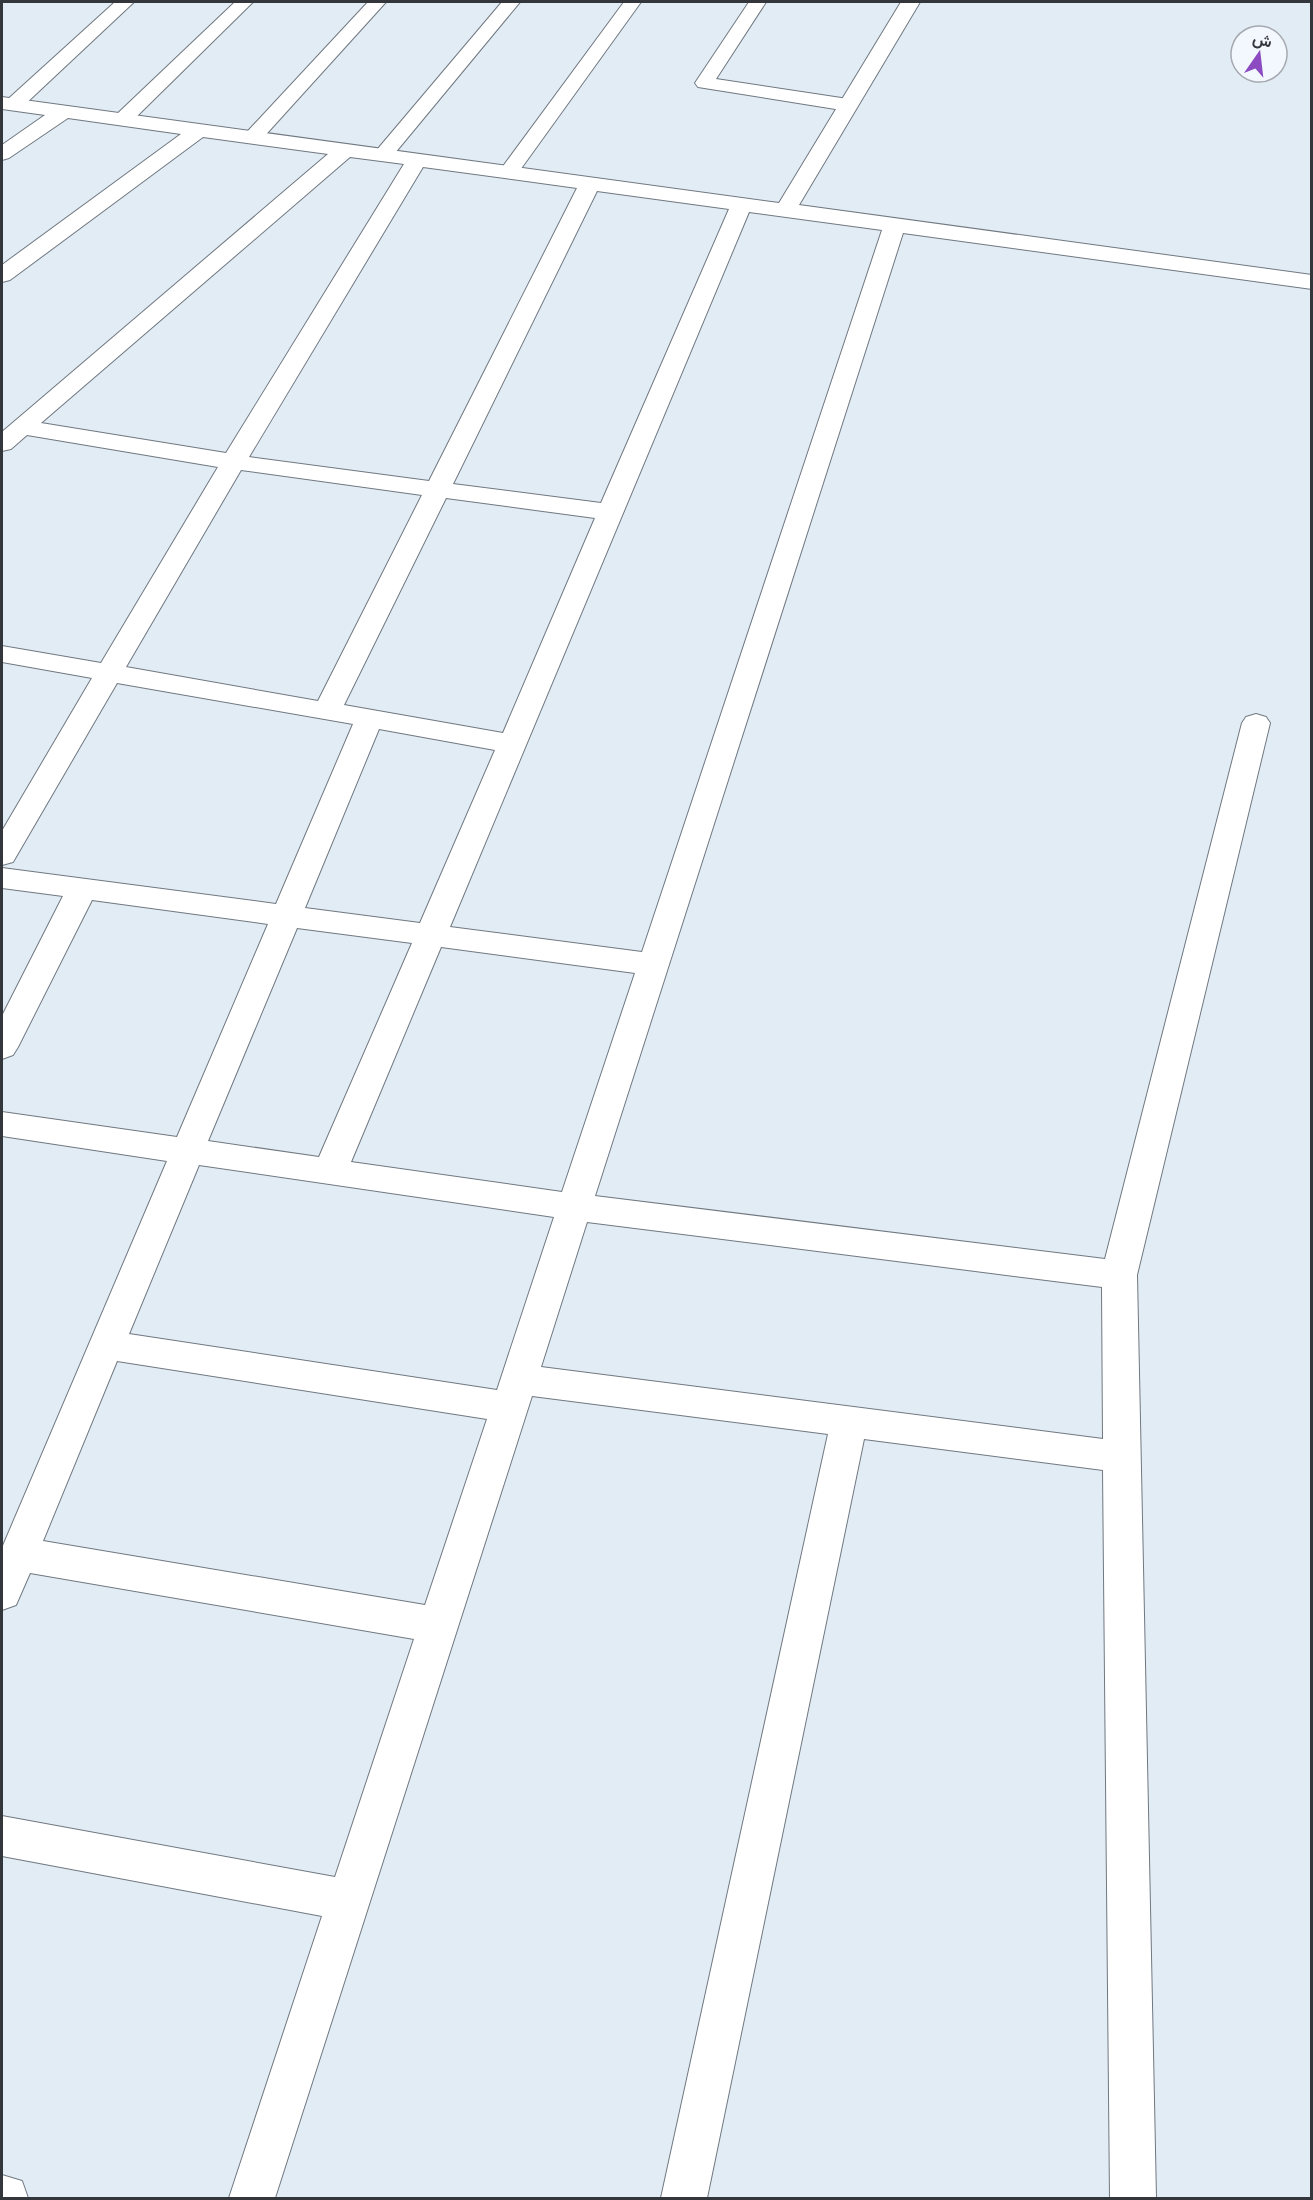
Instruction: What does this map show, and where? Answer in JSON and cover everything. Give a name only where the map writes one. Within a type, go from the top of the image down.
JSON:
[{"type":"street","points":[[785,211],[910,2]]},
{"type":"street","points":[[8,103],[1311,282]]},
{"type":"street","points":[[2,154],[65,111]]},
{"type":"street","points":[[2,274],[199,130]]},
{"type":"street","points":[[2,444],[345,150]]},
{"type":"street","points":[[2,855],[233,462],[417,160]]},
{"type":"street","points":[[327,711],[590,184]]},
{"type":"street","points":[[330,1172],[510,743],[741,205]]},
{"type":"street","points":[[252,2199],[894,226]]},
{"type":"street","points":[[21,427],[233,462],[609,512]]},
{"type":"street","points":[[2,654],[510,743]]},
{"type":"street","points":[[2,1593],[369,719]]},
{"type":"street","points":[[1133,2199],[1119,1275],[1256,723]]},
{"type":"street","points":[[2,878],[654,965]]},
{"type":"street","points":[[2,1047],[82,889]]},
{"type":"street","points":[[2,1124],[574,1207],[1119,1275]]},
{"type":"street","points":[[106,1344],[514,1393],[849,1422],[1122,1457]]},
{"type":"street","points":[[684,2199],[849,1422]]},
{"type":"street","points":[[18,1554],[438,1625]]},
{"type":"street","points":[[2,1836],[349,1900]]},
{"type":"lane","points":[[8,103],[125,2]]},
{"type":"lane","points":[[123,119],[244,2]]},
{"type":"lane","points":[[253,137],[377,2]]},
{"type":"lane","points":[[383,155],[511,2]]},
{"type":"lane","points":[[508,172],[632,2]]},
{"type":"lane","points":[[757,2],[704,83],[848,105]]}]
